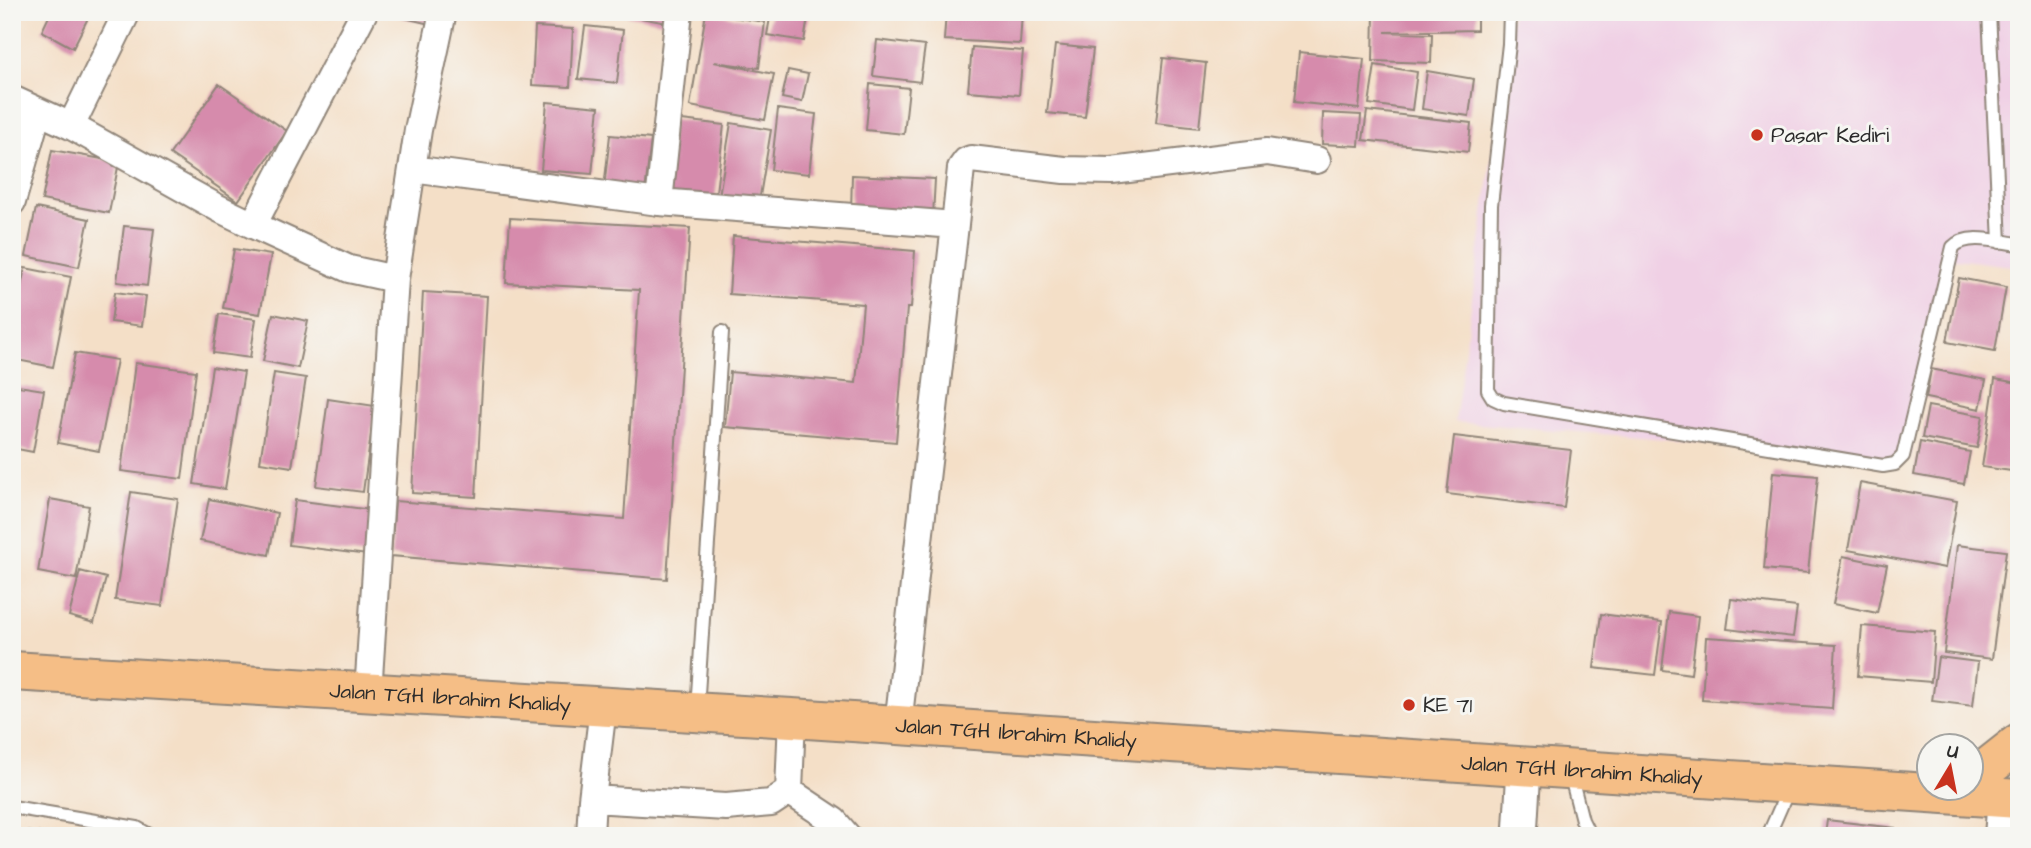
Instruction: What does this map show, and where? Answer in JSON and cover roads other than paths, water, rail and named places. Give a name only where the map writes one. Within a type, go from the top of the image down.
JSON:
[{"type":"main road","name":"Jalan TGH Ibrahim Khalidy","points":[[12,671],[792,718],[1524,768],[1916,789]]},
{"type":"main road","points":[[1986,786],[2019,743]]},
{"type":"street","points":[[71,126],[127,12]]},
{"type":"street","points":[[253,225],[364,12]]},
{"type":"street","points":[[368,693],[395,279],[418,130],[443,12]]},
{"type":"street","points":[[659,202],[679,12]]},
{"type":"street","points":[[12,99],[71,126],[253,225],[349,269],[395,279]]},
{"type":"street","points":[[12,202],[38,111]]},
{"type":"street","points":[[898,725],[961,168],[966,161],[971,159],[1064,170],[1112,171],[1267,152],[1317,160]]},
{"type":"street","points":[[412,169],[659,202],[955,225]]},
{"type":"street","points":[[590,836],[603,708]]},
{"type":"street","points":[[789,790],[792,718]]},
{"type":"street","points":[[1520,836],[1524,768]]},
{"type":"street","points":[[592,799],[726,807],[771,803],[789,790]]},
{"type":"street","points":[[789,790],[834,821],[847,836]]},
{"type":"street","points":[[1985,802],[1998,836]]},
{"type":"lane","points":[[1510,12],[1509,44],[1491,205],[1488,390],[1493,398],[1504,403],[1883,466],[1895,464],[1903,456],[1954,247],[1959,241],[1968,239],[2019,244]]},
{"type":"lane","points":[[1989,12],[2000,242]]},
{"type":"lane","points":[[696,713],[722,332]]},
{"type":"lane","points":[[1570,770],[1582,820],[1590,836]]},
{"type":"lane","points":[[1768,836],[1791,784]]},
{"type":"lane","points":[[12,807],[137,828],[151,836]]},
{"type":"place","name":"Pasar Kediri","points":[[1757,135]]},
{"type":"place","name":"KE 71","points":[[1409,705]]}]
